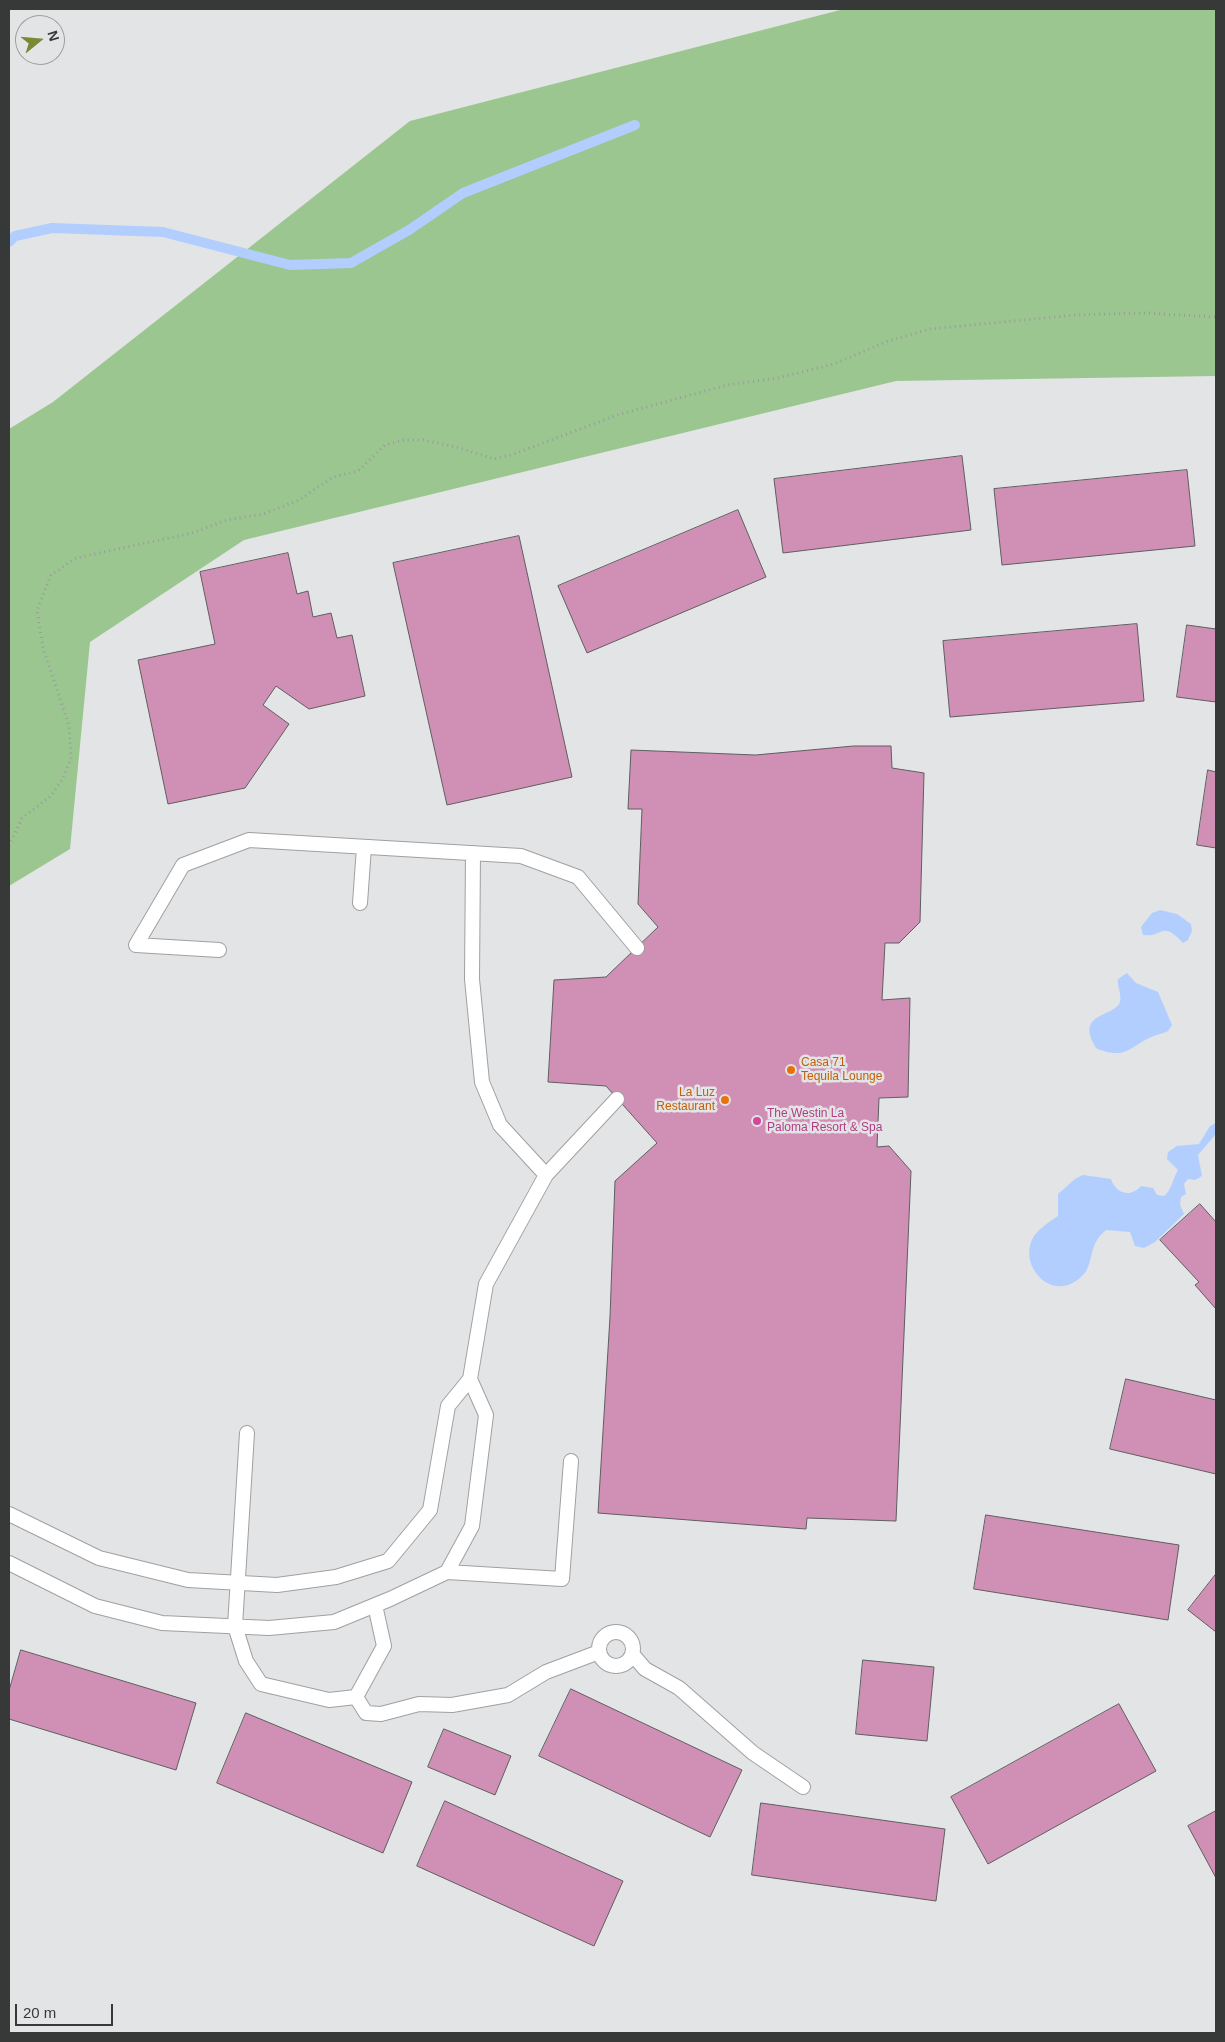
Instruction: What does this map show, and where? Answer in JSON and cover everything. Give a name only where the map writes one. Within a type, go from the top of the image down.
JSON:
[{"type":"lane","points":[[219,950],[136,945],[183,864],[250,840],[521,856],[578,877],[636,948]]},
{"type":"lane","points":[[360,903],[364,846]]},
{"type":"lane","points":[[473,853],[472,979],[482,1082],[500,1125],[546,1175]]},
{"type":"lane","points":[[9,1514],[99,1558],[188,1580],[277,1585],[336,1577],[388,1561],[430,1510],[448,1406],[470,1379],[486,1284],[546,1175],[617,1099]]},
{"type":"lane","points":[[447,1572],[472,1526],[486,1415],[470,1379]]},
{"type":"lane","points":[[247,1433],[235,1626],[246,1661],[262,1684],[329,1700],[356,1698]]},
{"type":"lane","points":[[9,1562],[95,1606],[162,1623],[269,1628],[334,1622],[447,1572],[562,1579],[572,1461]]},
{"type":"lane","points":[[356,1698],[384,1646],[375,1605]]},
{"type":"lane","points":[[633,1654],[626,1664],[615,1667],[604,1662],[599,1652],[599,1646],[609,1634],[620,1632],[630,1639],[633,1654],[645,1669],[679,1688],[753,1753],[803,1787]]},
{"type":"lane","points":[[356,1698],[366,1713],[381,1714],[419,1704],[452,1706],[508,1695],[546,1672],[599,1652]]},
{"type":"path","points":[[9,846],[22,818],[51,796],[62,780],[71,759],[69,726],[43,648],[37,610],[51,575],[76,558],[192,533],[227,520],[263,514],[299,500],[333,477],[358,471],[385,445],[404,440],[423,440],[458,447],[494,459],[514,454],[617,415],[727,386],[778,378],[834,364],[888,341],[930,329],[1075,315],[1144,313],[1216,317]]},
{"type":"green space","points":[[844,9],[1216,9],[1216,376],[896,381],[244,540],[90,642],[70,849],[9,886],[9,429],[53,402],[410,121]]},
{"type":"water","points":[[1160,910],[1177,914],[1191,924],[1192,931],[1188,940],[1183,943],[1176,936],[1166,931],[1143,935],[1141,927],[1152,913]]},
{"type":"water","points":[[1127,973],[1136,983],[1158,992],[1172,1025],[1168,1031],[1149,1038],[1120,1053],[1097,1049],[1091,1037],[1090,1028],[1092,1022],[1116,1007],[1120,1002],[1118,979]]},
{"type":"water","points":[[1216,1123],[1216,1134],[1198,1155],[1202,1176],[1195,1180],[1188,1179],[1184,1184],[1186,1194],[1181,1197],[1180,1205],[1184,1214],[1155,1242],[1144,1248],[1135,1246],[1130,1232],[1106,1230],[1095,1244],[1087,1270],[1076,1281],[1065,1286],[1055,1286],[1038,1276],[1032,1267],[1029,1257],[1030,1246],[1036,1233],[1058,1216],[1058,1194],[1075,1179],[1083,1175],[1111,1179],[1116,1188],[1124,1193],[1133,1192],[1141,1186],[1153,1188],[1157,1195],[1164,1196],[1178,1170],[1167,1159],[1168,1152],[1177,1146],[1199,1144],[1210,1126]]},
{"type":"building","points":[[962,456],[971,530],[783,553],[774,479]]},
{"type":"building","points":[[1187,470],[1195,546],[1002,565],[994,489]]},
{"type":"building","points":[[738,510],[766,577],[587,653],[558,586]]},
{"type":"building","points":[[519,536],[572,777],[447,805],[393,563]]},
{"type":"building","points":[[288,553],[297,594],[308,591],[313,617],[331,613],[337,638],[352,635],[365,696],[309,709],[276,686],[263,705],[289,724],[245,788],[168,804],[138,660],[215,644],[200,572]]},
{"type":"building","points":[[1137,624],[1144,701],[950,717],[943,641]]},
{"type":"building","points":[[1187,625],[1216,629],[1216,702],[1177,697]]},
{"type":"building","name":"The Westin La Paloma Resort & Spa","points":[[854,746],[891,746],[892,768],[924,773],[920,922],[899,943],[885,943],[882,1000],[910,998],[908,1097],[879,1098],[877,1147],[889,1146],[911,1171],[896,1521],[807,1518],[806,1529],[598,1513],[610,1317],[615,1181],[657,1143],[606,1086],[548,1082],[554,980],[606,977],[658,927],[638,904],[642,809],[628,809],[631,750],[755,755]]},
{"type":"building","points":[[1208,770],[1216,772],[1216,848],[1197,845]]},
{"type":"building","points":[[1200,1204],[1216,1222],[1216,1309],[1195,1285],[1199,1282],[1160,1240]]},
{"type":"building","points":[[1126,1379],[1216,1400],[1216,1474],[1110,1449]]},
{"type":"building","points":[[986,1515],[1179,1545],[1168,1620],[974,1589]]},
{"type":"building","points":[[1216,1574],[1216,1632],[1188,1610]]},
{"type":"building","points":[[21,1650],[196,1703],[176,1770],[9,1719],[9,1691]]},
{"type":"building","points":[[863,1660],[934,1667],[927,1741],[856,1734]]},
{"type":"building","points":[[571,1689],[742,1770],[710,1837],[539,1756]]},
{"type":"building","points":[[1119,1704],[1156,1771],[988,1864],[951,1797]]},
{"type":"building","points":[[246,1713],[412,1782],[383,1853],[217,1783]]},
{"type":"building","points":[[444,1729],[511,1756],[495,1795],[428,1767]]},
{"type":"building","points":[[445,1801],[623,1881],[594,1946],[417,1866]]},
{"type":"building","points":[[761,1803],[945,1829],[936,1901],[752,1875]]},
{"type":"building","points":[[1216,1811],[1216,1878],[1188,1826]]},
{"type":"waterway","points":[[9,242],[15,236],[52,228],[163,232],[290,265],[351,263],[409,230],[463,193],[635,125]]},
{"type":"place","name":"Casa 71 Tequila Lounge","points":[[791,1070]]},
{"type":"place","name":"La Luz Restaurant","points":[[725,1100]]},
{"type":"place","name":"The Westin La Paloma Resort & Spa","points":[[757,1121]]}]
